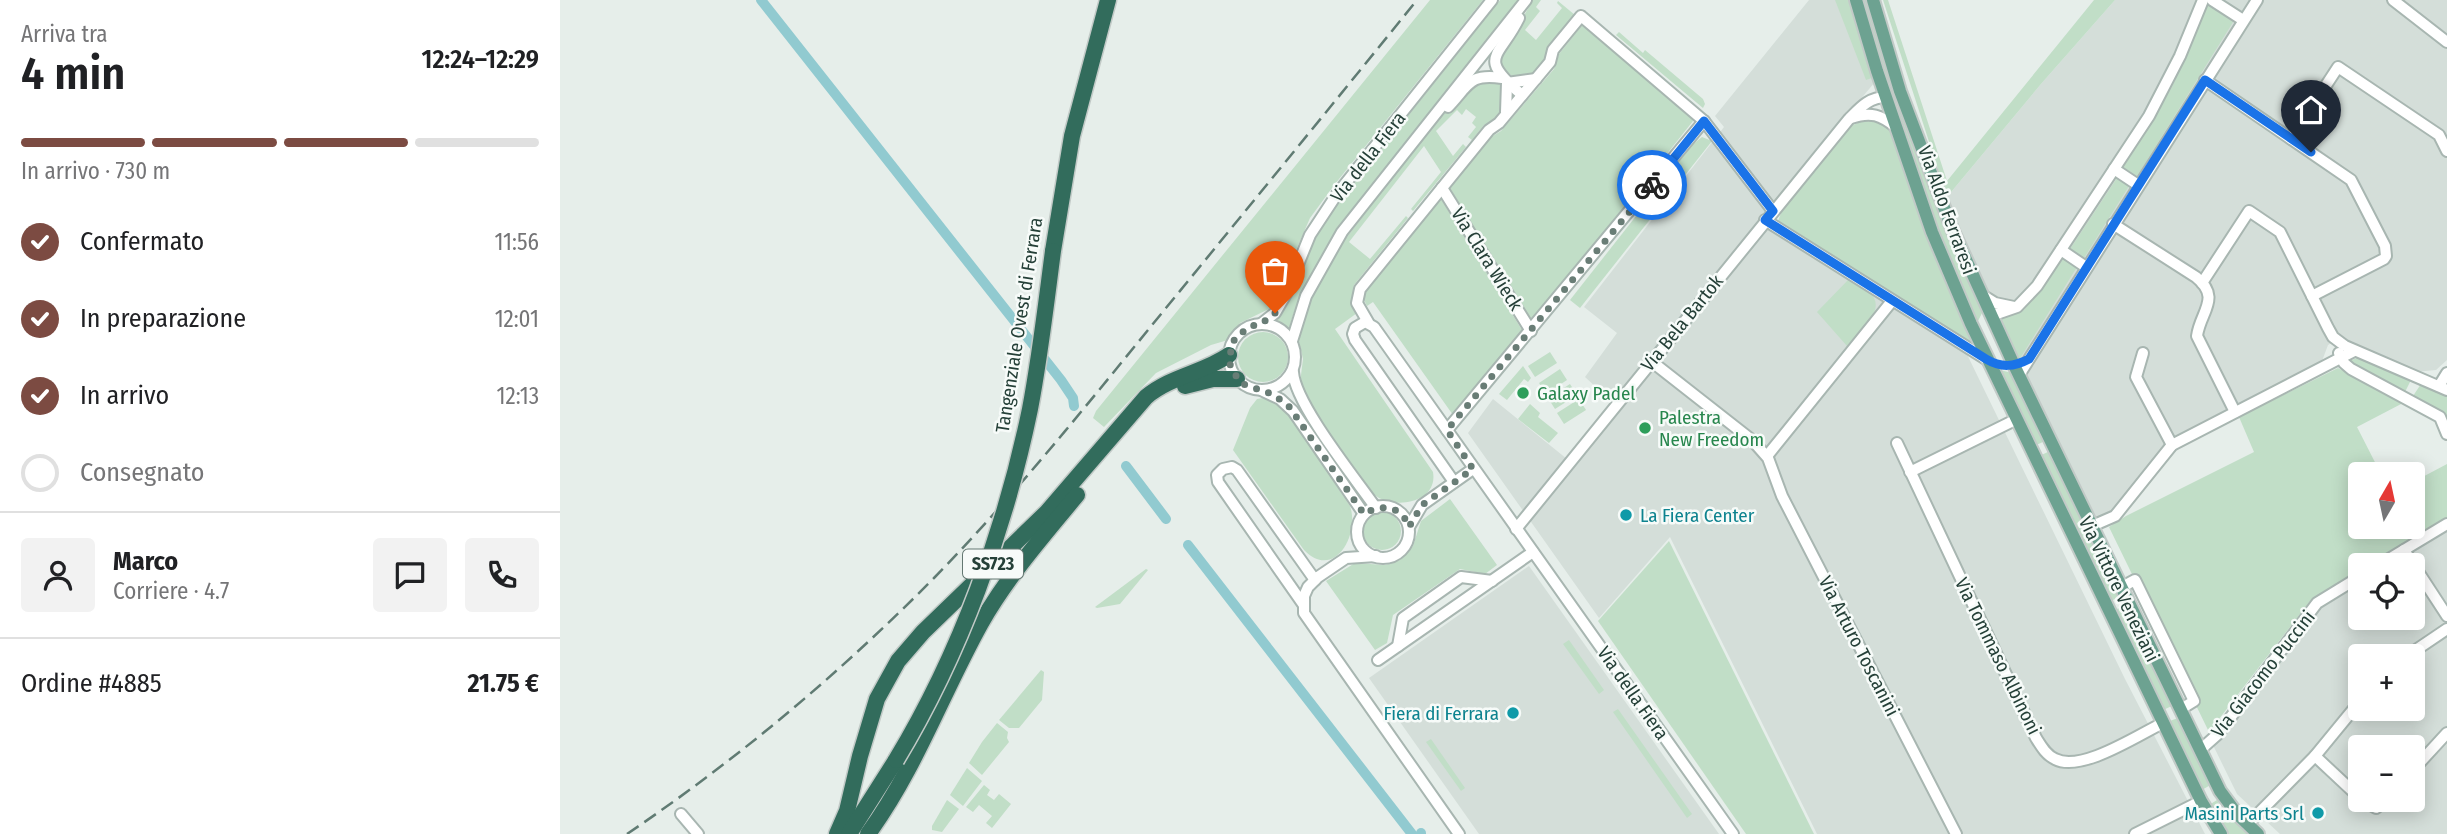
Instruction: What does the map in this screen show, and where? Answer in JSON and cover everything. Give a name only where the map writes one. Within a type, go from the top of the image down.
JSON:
[{"type":"highway","name":"Tangenziale Ovest di Ferrara","points":[[849,834],[896,760],[951,650],[977,589],[996,534],[1030,407],[1072,136],[1108,0]]},
{"type":"highway","name":"SS723","points":[[837,834],[847,811],[877,699],[891,672],[910,646],[1047,512],[1146,397],[1166,383],[1213,365],[1229,355]]},
{"type":"highway","name":"SS723","points":[[868,834],[906,776],[974,635],[1016,568],[1153,405],[1171,392],[1203,380],[1237,379]]},
{"type":"main road","name":"Via Aldo Ferraresi","points":[[1856,0],[1877,71],[1932,232],[1976,336]]},
{"type":"main road","name":"Via Aldo Ferraresi","points":[[1873,0],[1900,91],[1939,198],[1992,317]]},
{"type":"main road","points":[[1886,97],[1900,91]]},
{"type":"main road","points":[[1976,336],[1992,317]]},
{"type":"main road","name":"Via Vittore Veneziani","points":[[1992,317],[2220,791],[2228,804],[2258,834]]},
{"type":"main road","name":"Via Vittore Veneziani","points":[[1976,336],[2201,801],[2221,834]]},
{"type":"main road","points":[[1986,359],[2017,370]]},
{"type":"main road","points":[[2031,453],[2053,444]]},
{"type":"main road","points":[[2107,608],[2128,600]]},
{"type":"main road","points":[[2162,721],[2180,709]]},
{"type":"main road","points":[[2201,801],[2220,791]]},
{"type":"street","name":"Via della Fiera","points":[[1229,355],[1231,346],[1243,330],[1261,324],[1275,313],[1286,294],[1310,235],[1337,194],[1492,0]]},
{"type":"street","name":"Via della Fiera","points":[[1506,115],[1508,97],[1505,80],[1497,66],[1496,54],[1518,21],[1526,0]]},
{"type":"street","name":"Via della Fiera","points":[[1376,508],[1306,407],[1294,385],[1295,351],[1292,341],[1306,296],[1351,219],[1526,0]]},
{"type":"street","points":[[1992,317],[2017,307],[2037,286],[2061,250],[2149,116],[2180,56],[2203,0]]},
{"type":"street","points":[[2212,0],[2243,20]]},
{"type":"street","points":[[2017,370],[2029,359],[2256,0]]},
{"type":"street","points":[[2393,0],[2447,41]]},
{"type":"street","name":"Via della Fiera","points":[[1704,121],[1581,16],[1553,50],[1550,62],[1499,123],[1489,130],[1360,289],[1357,303],[1367,322],[1374,327],[1733,834]]},
{"type":"street","points":[[2291,139],[2338,67],[2439,135],[2447,151]]},
{"type":"street","name":"Via Bela Bartok","points":[[1867,108],[1877,71]]},
{"type":"street","name":"Via della Fiera","points":[[1431,118],[1449,107],[1476,78],[1485,76],[1517,83],[1536,79]]},
{"type":"street","points":[[1505,80],[1522,95]]},
{"type":"street","points":[[2205,80],[2351,180],[2386,250],[2386,256],[2380,262],[2312,296]]},
{"type":"street","name":"Via Bela Bartok","points":[[1516,529],[1849,119],[1867,108],[1882,105],[1886,97]]},
{"type":"street","points":[[1867,108],[1897,128]]},
{"type":"street","points":[[1447,430],[1704,121],[1769,215],[1892,301],[1986,359]]},
{"type":"street","points":[[2114,169],[2138,185]]},
{"type":"street","name":"Via Clara Wieck","points":[[1442,188],[1531,331]]},
{"type":"street","points":[[2202,283],[2249,211],[2280,232],[2341,358],[2351,369],[2440,417],[2447,434]]},
{"type":"street","points":[[2113,225],[2202,283],[2209,299],[2197,336],[2235,412]]},
{"type":"street","points":[[2061,250],[2086,267]]},
{"type":"street","points":[[1982,295],[1995,303],[2017,307]]},
{"type":"street","points":[[1766,456],[1892,301]]},
{"type":"street","name":"Via della Fiera","points":[[1367,322],[1355,328],[1355,340],[1454,482]]},
{"type":"street","points":[[1261,324],[1279,328],[1292,341]]},
{"type":"street","points":[[2328,328],[2336,341],[2354,351],[2443,388],[2447,373]]},
{"type":"street","points":[[2092,526],[2115,516],[2172,445],[2354,351]]},
{"type":"street","points":[[2143,353],[2136,377],[2172,445]]},
{"type":"street","points":[[1229,355],[1237,379],[1250,388],[1280,399],[1293,411],[1364,514]]},
{"type":"street","name":"Via Arturo Toscanini","points":[[1651,361],[1753,442],[1766,456],[1782,496],[1956,834]]},
{"type":"street","points":[[1263,391],[1280,385],[1293,372]]},
{"type":"street","points":[[2407,399],[2417,377]]},
{"type":"street","points":[[1910,472],[2015,420]]},
{"type":"street","name":"Via Tommaso Albinoni","points":[[1897,443],[2036,738],[2050,756],[2070,763],[2085,760],[2162,721]]},
{"type":"street","points":[[1315,580],[1237,470],[1232,467],[1223,469],[1217,475],[1218,482],[1303,604],[1308,620],[1459,834]]},
{"type":"street","points":[[1303,604],[1306,592],[1315,580],[1346,558],[1386,557],[1396,553],[1406,540],[1409,527],[1422,505],[1473,469]]},
{"type":"street","points":[[1394,509],[1422,505]]},
{"type":"street","points":[[1346,558],[1361,518],[1376,508],[1394,509],[1404,516],[1409,527]]},
{"type":"street","points":[[2399,553],[2447,524]]},
{"type":"street","points":[[1357,531],[1360,545],[1376,556]]},
{"type":"street","points":[[2404,550],[2447,617]]},
{"type":"street","points":[[1378,660],[1533,552]]},
{"type":"street","points":[[1398,646],[1403,618],[1461,577],[1492,581]]},
{"type":"street","points":[[2122,587],[2136,580],[2194,701],[2180,709]]},
{"type":"street","name":"Via Giacomo Puccini","points":[[2200,750],[2218,733],[2317,603],[2348,584]]},
{"type":"street","points":[[2425,644],[2447,629]]},
{"type":"street","points":[[2248,824],[2315,756],[2348,716]]},
{"type":"street","points":[[2425,757],[2447,733]]},
{"type":"street","points":[[2315,756],[2348,787]]},
{"type":"street","points":[[2136,834],[2201,801]]},
{"type":"street","points":[[681,814],[698,834]]},
{"type":"shaded area","points":[[1809,0],[1852,0],[1875,82],[1764,214],[1960,340],[2125,679],[2205,834],[1817,834],[1670,537],[1599,618],[1468,433],[1493,399],[1567,459],[1612,402],[1585,377],[1617,333],[1584,307],[1724,127],[1715,116]]},
{"type":"shaded area","points":[[2115,0],[2447,0],[2447,360],[2436,370],[2415,372],[2338,339],[2328,345],[2322,361],[2179,435],[2165,445],[2112,511],[2096,518],[1986,295],[1947,197]]},
{"type":"shaded area","points":[[2447,531],[2447,834],[2280,834],[2237,794],[2212,743],[2321,608],[2348,592],[2348,630],[2425,630],[2425,553],[2411,553]]},
{"type":"shaded area","points":[[1529,566],[1719,834],[1479,834],[1369,678]]},
{"type":"green space","points":[[1430,0],[1483,0],[1310,218],[1271,308],[1240,323],[1228,340],[1211,345],[1156,373],[1104,427],[1093,418],[1096,411]]},
{"type":"green space","points":[[1500,0],[1521,0],[1433,107],[1348,220],[1302,293],[1289,329],[1277,321],[1289,301],[1311,246],[1330,214]]},
{"type":"green space","points":[[1533,0],[1541,0],[1536,7],[1540,11],[1525,30],[1536,40],[1562,8],[1558,1],[1575,15],[1549,48],[1541,66],[1531,76],[1515,78],[1503,69],[1499,59]]},
{"type":"green space","points":[[1835,0],[1848,0],[1872,78],[1866,80]]},
{"type":"green space","points":[[1860,0],[1869,0],[1894,81],[1885,84]]},
{"type":"green space","points":[[1883,0],[1888,0],[1947,181],[2094,0],[2115,0],[1947,197]]},
{"type":"green space","points":[[2209,3],[2235,19],[2137,176],[2123,167],[2172,87]]},
{"type":"green space","points":[[1583,24],[1691,116],[1693,121],[1543,310],[1534,318],[1528,318],[1450,188],[1491,137],[1501,131],[1554,69],[1559,54]]},
{"type":"green space","points":[[1619,32],[1643,53],[1645,50],[1703,99],[1703,108],[1616,35]]},
{"type":"green space","points":[[1492,80],[1502,86],[1503,108],[1494,121],[1484,125],[1472,140],[1468,137],[1476,127],[1472,123],[1476,117],[1466,109],[1462,115],[1457,110],[1436,131],[1453,156],[1463,144],[1466,147],[1413,211],[1411,209],[1441,172],[1424,146],[1349,242],[1370,259],[1406,216],[1408,218],[1354,285],[1352,302],[1357,313],[1335,329],[1433,472],[1430,490],[1424,496],[1407,502],[1388,501],[1377,497],[1366,486],[1308,403],[1300,383],[1303,359],[1299,342],[1301,327],[1309,303],[1343,242],[1436,121],[1474,83]]},
{"type":"green space","points":[[1904,109],[1939,211],[1981,308],[1982,313],[1976,325],[1946,255],[1894,110]]},
{"type":"green space","points":[[1871,119],[1881,122],[1890,130],[1969,334],[1971,340],[1968,342],[1778,221],[1781,213],[1851,126]]},
{"type":"green space","points":[[1702,137],[1712,141],[1580,308],[1570,300],[1692,145]]},
{"type":"green space","points":[[2117,178],[2129,186],[2084,258],[2070,249]]},
{"type":"green space","points":[[1441,199],[1522,330],[1453,415],[1373,302],[1367,306],[1364,300],[1366,289]]},
{"type":"green space","points":[[2064,258],[2077,267],[2019,360],[1998,318],[2024,310]]},
{"type":"green space","points":[[1849,279],[1872,295],[1875,308],[1868,322],[1847,346],[1817,312]]},
{"type":"green space","points":[[1263,332],[1281,339],[1288,357],[1281,375],[1263,382],[1245,375],[1238,357],[1245,339]]},
{"type":"green space","points":[[1550,352],[1557,363],[1535,377],[1528,366]]},
{"type":"green space","points":[[2357,358],[2411,380],[2405,392],[2347,362]]},
{"type":"green space","points":[[1523,366],[1531,378],[1528,382],[1524,379],[1507,400],[1499,394]]},
{"type":"green space","points":[[2338,368],[2403,403],[2357,427],[2375,462],[2348,462],[2348,539],[2411,539],[2388,553],[2348,553],[2348,577],[2310,601],[2209,732],[2109,527],[2254,452],[2239,417]]},
{"type":"green space","points":[[1560,369],[1567,380],[1546,394],[1539,383]]},
{"type":"green space","points":[[1996,369],[2012,373],[2045,441],[2032,447]]},
{"type":"green space","points":[[1570,384],[1577,395],[1555,409],[1548,398]]},
{"type":"green space","points":[[2421,384],[2447,395],[2447,419],[2445,413],[2413,396]]},
{"type":"green space","points":[[1257,399],[1272,400],[1286,410],[1350,506],[1352,517],[1348,541],[1334,557],[1325,560],[1315,558],[1304,550],[1233,450],[1250,408]]},
{"type":"green space","points":[[1579,399],[1586,410],[1564,424],[1557,413]]},
{"type":"green space","points":[[1530,404],[1540,413],[1538,417],[1558,433],[1549,443],[1518,419]]},
{"type":"green space","points":[[2050,451],[2121,597],[2107,602],[2037,457]]},
{"type":"green space","points":[[2447,464],[2447,517],[2426,530],[2426,475]]},
{"type":"green space","points":[[1450,499],[1497,565],[1485,574],[1460,569],[1393,615],[1387,643],[1375,650],[1326,581],[1355,563],[1385,565],[1400,560],[1413,546],[1421,521]]},
{"type":"green space","points":[[1382,512],[1395,518],[1401,531],[1395,544],[1382,550],[1369,544],[1363,531],[1369,518]]},
{"type":"green space","points":[[1669,541],[1814,834],[1746,834],[1598,621]]},
{"type":"green space","points":[[1148,570],[1120,604],[1095,607]]},
{"type":"green space","points":[[2125,605],[2174,705],[2161,711],[2113,611]]},
{"type":"green space","points":[[1569,640],[1604,690],[1599,694],[1563,644]]},
{"type":"green space","points":[[1041,670],[1044,672],[1042,700],[1019,728],[1009,728],[999,720]]},
{"type":"green space","points":[[1618,709],[1692,814],[1687,818],[1613,712]]},
{"type":"green space","points":[[2178,718],[2212,784],[2202,790],[2167,722]]},
{"type":"green space","points":[[997,723],[1008,732],[1009,742],[982,775],[969,763]]},
{"type":"green space","points":[[1431,739],[1465,788],[1461,791],[1426,742]]},
{"type":"green space","points":[[967,768],[982,781],[963,806],[950,795]]},
{"type":"green space","points":[[984,785],[990,790],[987,795],[994,800],[999,794],[1011,804],[992,828],[986,823],[992,816],[979,805],[973,812],[966,807]]},
{"type":"green space","points":[[947,800],[959,809],[942,832],[932,830],[932,826]]},
{"type":"green space","points":[[2217,800],[2223,810],[2250,834],[2227,834],[2209,805]]},
{"type":"waterway","points":[[761,0],[1061,380],[1073,398],[1074,406]]},
{"type":"waterway","points":[[1126,466],[1166,519]]},
{"type":"waterway","points":[[1188,545],[1412,834]]},
{"type":"railway","points":[[627,834],[709,776],[787,714],[862,648],[966,545],[1087,404],[1417,0]]},
{"type":"way so far","points":[[1275,313],[1261,324],[1243,330],[1236,337],[1229,355],[1237,379],[1250,388],[1272,394],[1288,405],[1364,514],[1376,508],[1387,507],[1400,512],[1409,527],[1422,505],[1473,469],[1447,430],[1652,185]]},
{"type":"place","name":"Galaxy Padel","points":[[1523,393]]},
{"type":"place","name":"Palestra New Freedom","points":[[1645,428]]},
{"type":"place","name":"La Fiera Center","points":[[1626,515]]},
{"type":"place","name":"Fiera di Ferrara","points":[[1513,713]]},
{"type":"place","name":"Masini Parts Srl","points":[[2318,813]]},
{"type":"route","points":[[1652,185],[1704,121],[1773,211],[1765,220],[1993,364],[2009,366],[2029,359],[2205,80],[2311,152]]}]
